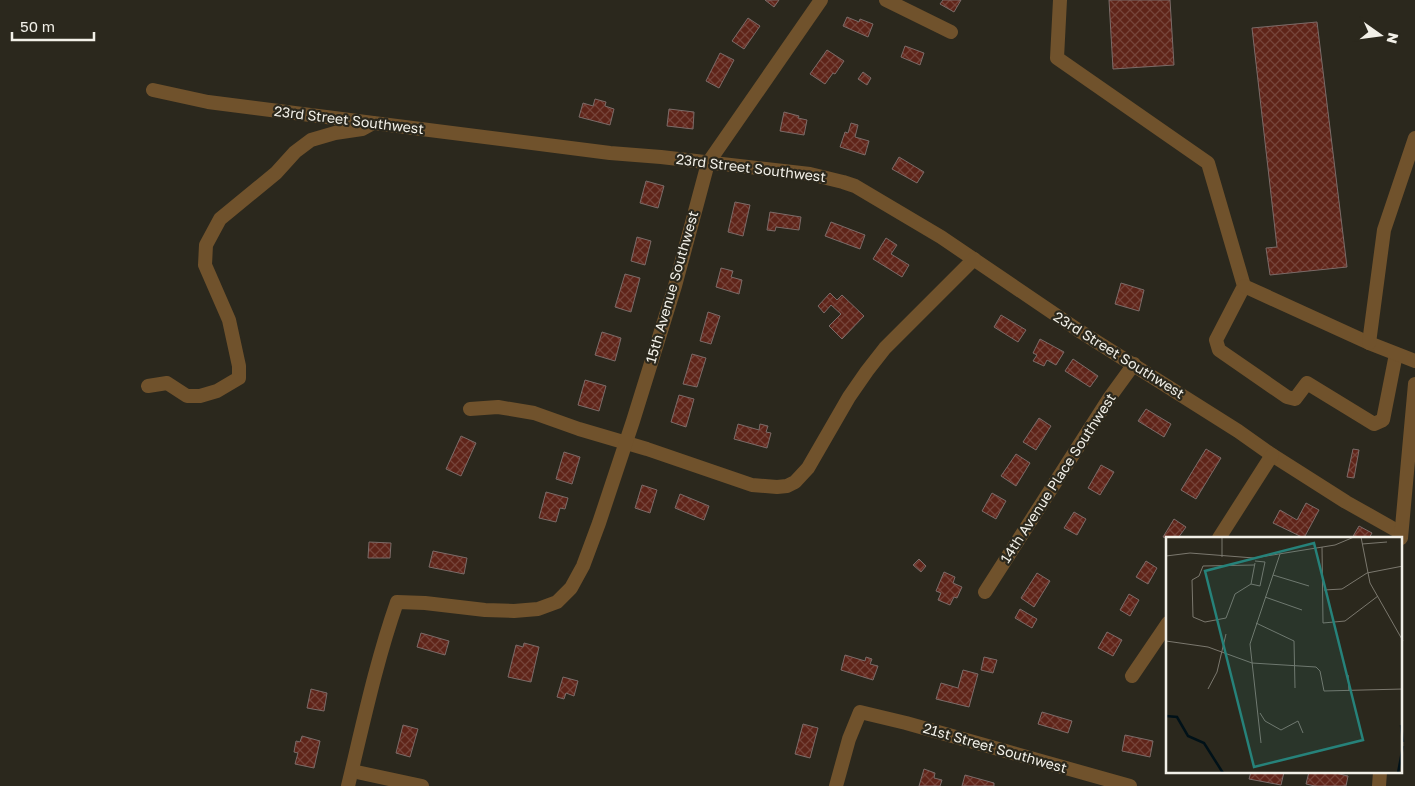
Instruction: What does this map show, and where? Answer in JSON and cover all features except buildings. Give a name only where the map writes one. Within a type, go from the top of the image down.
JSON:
[{"type":"street","name":"15th Avenue Southwest","points":[[352,771],[387,629],[396,602],[514,611],[538,609],[548,606],[565,595],[571,588],[583,566],[626,442],[674,286],[708,163],[821,0]]},
{"type":"street","points":[[886,0],[951,32]]},
{"type":"street","points":[[1060,0],[1057,58],[1208,164],[1244,286],[1216,340],[1219,350],[1288,397],[1296,399],[1307,383],[1374,424],[1383,420],[1396,354]]},
{"type":"street","name":"23rd Street Southwest","points":[[153,90],[208,102],[610,153],[810,174],[843,182],[881,200],[941,237],[1078,330],[1401,536]]},
{"type":"street","points":[[148,386],[166,384],[187,396],[200,396],[217,391],[239,378],[239,366],[229,320],[205,265],[206,245],[220,219],[276,173],[295,152],[311,140],[362,129],[374,123]]},
{"type":"street","points":[[1368,343],[1384,230],[1415,138]]},
{"type":"street","points":[[470,409],[498,407],[534,413],[752,485],[767,488],[787,486],[796,482],[808,468],[866,371],[886,348],[974,260]]},
{"type":"street","points":[[1244,286],[1368,343],[1415,361]]},
{"type":"street","name":"14th Avenue Place Southwest","points":[[985,592],[1110,397],[1134,364]]},
{"type":"street","points":[[1401,536],[1415,384]]},
{"type":"street","points":[[1220,537],[1272,455]]},
{"type":"street","points":[[1132,676],[1166,626]]},
{"type":"street","name":"21st Street Southwest","points":[[836,786],[849,739],[860,712],[906,723],[1081,779],[1130,786]]},
{"type":"street","points":[[348,786],[352,771],[422,786]]}]
